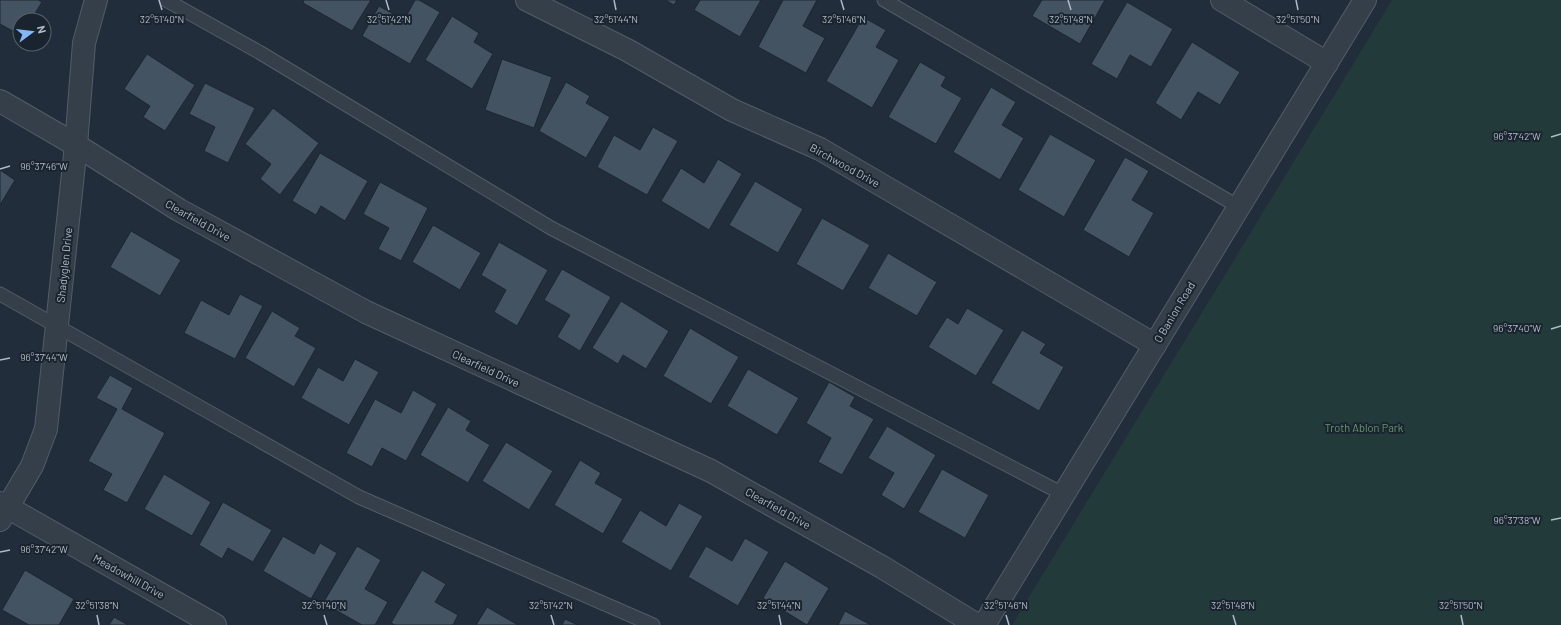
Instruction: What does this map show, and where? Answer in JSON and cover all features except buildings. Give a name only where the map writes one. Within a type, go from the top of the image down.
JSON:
[{"type":"street","name":"Shadyglen Drive","points":[[2,510],[32,466],[46,429],[58,327],[76,144],[84,43],[96,0]]},
{"type":"street","name":"Birchwood Drive","points":[[527,0],[627,50],[732,110],[820,149],[1155,344]]},
{"type":"street","points":[[1222,0],[1327,63]]},
{"type":"street","name":"O Banion Road","points":[[987,623],[1063,494],[1365,0]]},
{"type":"street","name":"Clearfield Drive","points":[[0,101],[76,144],[178,210],[366,312],[711,471],[882,567],[987,623]]},
{"type":"street","name":"Meadowhill Drive","points":[[2,510],[215,625]]},
{"type":"lane","points":[[166,0],[259,52],[550,228],[1063,494]]},
{"type":"lane","points":[[884,0],[1239,207]]},
{"type":"lane","points":[[0,294],[359,497],[653,625]]},
{"type":"green space","name":"Troth Ablon Park","points":[[1392,0],[1561,0],[1561,625],[1012,625]]}]
